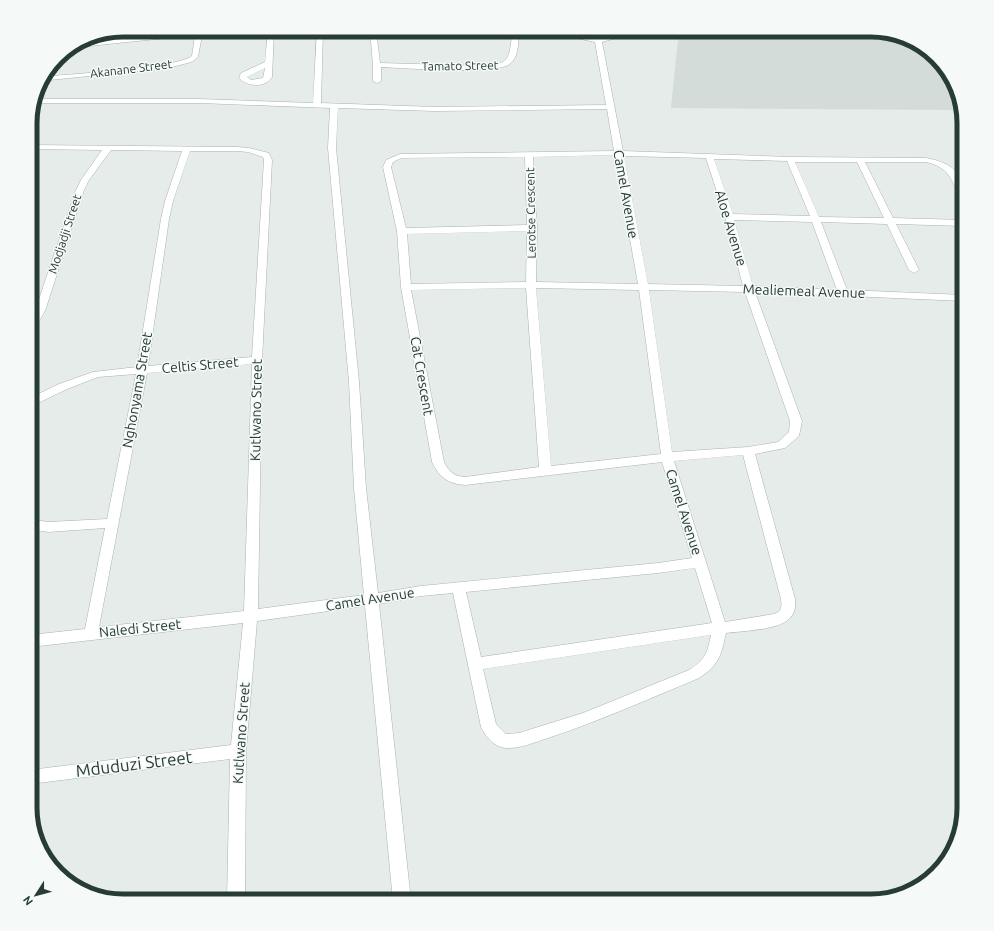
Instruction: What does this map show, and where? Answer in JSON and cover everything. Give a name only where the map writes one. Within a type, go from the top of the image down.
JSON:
[{"type":"street","points":[[89,44],[160,37]]},
{"type":"street","name":"Akanane Street","points":[[49,78],[167,66],[190,61],[195,57],[198,37]]},
{"type":"street","points":[[269,63],[271,37]]},
{"type":"street","points":[[317,105],[320,37]]},
{"type":"street","points":[[374,37],[377,65],[376,81]]},
{"type":"street","name":"Tamato Street","points":[[377,65],[469,68],[504,65],[509,63],[512,57],[514,37]]},
{"type":"street","points":[[581,37],[598,40],[609,37]]},
{"type":"street","name":"Camel Avenue","points":[[250,616],[371,600],[421,591],[650,569],[700,562],[667,457],[644,288],[598,40]]},
{"type":"street","points":[[40,100],[199,101],[317,105],[334,107],[435,109],[610,107]]},
{"type":"street","points":[[334,107],[332,148],[354,382],[360,488],[401,894]]},
{"type":"street","name":"Kutlwano Street","points":[[37,147],[249,150],[266,155],[268,160],[257,360],[250,616],[238,751],[236,894]]},
{"type":"street","name":"Modjadji Street","points":[[37,315],[40,311],[80,190],[85,180],[108,148]]},
{"type":"street","name":"Nghonyama Street","points":[[91,633],[142,370],[165,219],[169,200],[187,148]]},
{"type":"street","points":[[530,154],[619,153],[790,159],[926,160],[938,162],[951,170],[957,182]]},
{"type":"street","name":"Lerotse Crescent","points":[[406,287],[402,230],[388,174],[388,163],[393,158],[408,155],[530,154],[532,228],[531,285],[544,471]]},
{"type":"street","name":"Aloe Avenue","points":[[667,457],[748,451],[781,445],[795,433],[796,421],[749,289],[729,217],[709,156]]},
{"type":"street","points":[[790,159],[816,220],[842,292]]},
{"type":"street","points":[[860,160],[914,270]]},
{"type":"street","points":[[729,217],[957,223]]},
{"type":"street","points":[[402,230],[532,228]]},
{"type":"street","points":[[406,287],[531,285],[644,288]]},
{"type":"street","name":"Cat Crescent","points":[[406,287],[438,462],[442,472],[448,478],[454,481],[465,481],[667,457]]},
{"type":"street","name":"Mealiemeal Avenue","points":[[644,288],[749,289],[957,298]]},
{"type":"street","name":"Celtis Street","points":[[37,399],[78,379],[98,374],[257,360]]},
{"type":"street","points":[[475,664],[775,620],[787,614],[789,608],[788,599],[748,451]]},
{"type":"street","points":[[37,526],[48,528],[112,523]]},
{"type":"street","points":[[458,587],[489,727],[494,734],[502,740],[519,740],[585,719],[694,674],[706,666],[714,656],[720,628],[700,562]]},
{"type":"street","name":"Naledi Street","points":[[37,640],[250,616]]},
{"type":"street","name":"Mduduzi Street","points":[[37,777],[238,751]]},
{"type":"shaded area","points":[[678,37],[871,37],[888,39],[914,48],[932,62],[943,75],[948,85],[956,110],[671,108]]}]
